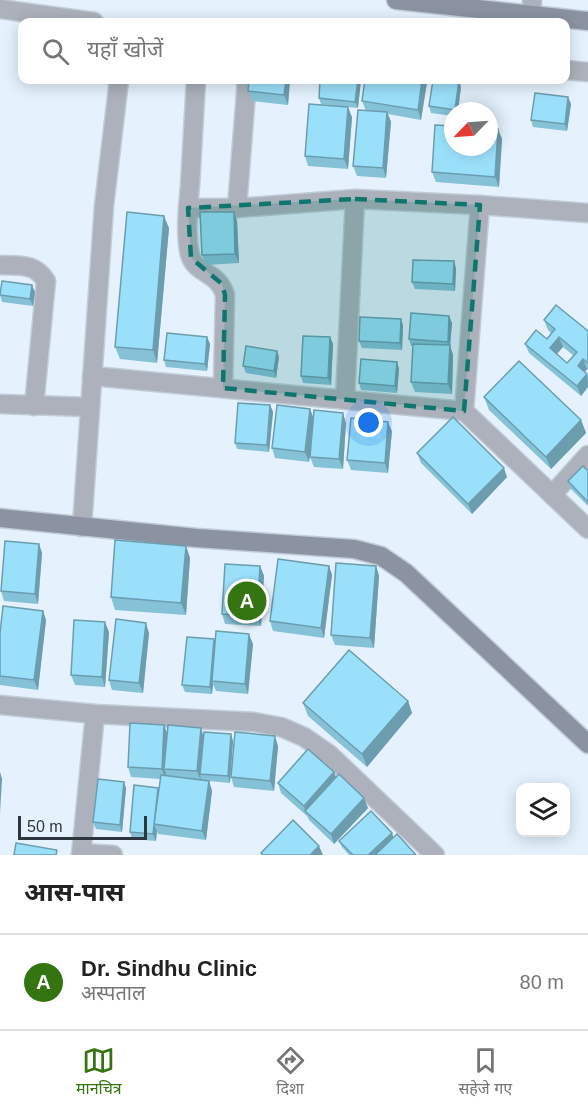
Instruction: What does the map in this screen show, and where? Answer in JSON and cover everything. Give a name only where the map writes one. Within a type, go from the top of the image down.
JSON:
[{"type":"street","points":[[396,0],[532,7],[588,21]]},
{"type":"street","points":[[0,9],[65,18]]},
{"type":"street","points":[[570,70],[588,72]]},
{"type":"street","points":[[82,527],[104,207],[119,84]]},
{"type":"street","points":[[196,84],[188,208],[189,247],[191,258],[199,268],[222,284],[225,295],[223,388]]},
{"type":"street","points":[[237,208],[247,84]]},
{"type":"street","points":[[188,208],[237,208],[355,199],[588,213]]},
{"type":"street","points":[[345,399],[355,199]]},
{"type":"street","points":[[464,411],[480,205]]},
{"type":"street","points":[[0,265],[29,267],[40,271],[46,281],[34,406]]},
{"type":"street","points":[[92,376],[464,411],[588,530]]},
{"type":"street","points":[[0,404],[89,407]]},
{"type":"street","points":[[552,495],[588,455]]},
{"type":"street","points":[[0,518],[197,538],[354,549],[381,556],[406,573],[588,744]]},
{"type":"street","points":[[0,705],[95,714],[254,722],[281,727],[304,736],[330,755],[435,855]]},
{"type":"street","points":[[95,714],[81,854],[113,855]]},
{"type":"highlighted area","points":[[355,199],[480,205],[464,411],[223,388],[225,295],[222,284],[191,258],[188,208]]},
{"type":"building","points":[[249,84],[285,84],[284,95],[248,91]]},
{"type":"building","points":[[320,84],[357,84],[355,102],[319,98]]},
{"type":"building","points":[[364,84],[421,84],[418,110],[362,101]]},
{"type":"building","points":[[432,84],[458,84],[456,102],[444,102],[444,108],[429,106]]},
{"type":"building","points":[[535,93],[568,97],[565,124],[531,120]]},
{"type":"building","points":[[309,104],[348,107],[344,159],[305,156]]},
{"type":"building","points":[[358,110],[387,112],[383,168],[353,166]]},
{"type":"building","points":[[435,125],[444,126],[444,156],[496,156],[495,177],[432,172]]},
{"type":"building","points":[[127,212],[164,216],[153,350],[115,347]]},
{"type":"building","points":[[200,212],[234,212],[235,254],[202,255]]},
{"type":"building","points":[[413,260],[454,261],[453,284],[412,282]]},
{"type":"building","points":[[2,281],[32,285],[30,299],[0,295]]},
{"type":"building","points":[[556,305],[588,331],[588,363],[583,359],[578,366],[587,374],[577,386],[525,344],[536,330],[547,339],[555,329],[544,320]],"holes":[[[559,337],[577,352],[567,363],[550,348]]]},
{"type":"building","points":[[411,313],[449,316],[448,342],[409,339]]},
{"type":"building","points":[[360,317],[401,319],[400,343],[359,341]]},
{"type":"building","points":[[167,333],[207,337],[205,364],[164,360]]},
{"type":"building","points":[[303,336],[330,337],[328,378],[301,376]]},
{"type":"building","points":[[413,344],[450,345],[448,384],[411,382]]},
{"type":"building","points":[[246,346],[277,351],[274,371],[243,366]]},
{"type":"building","points":[[361,359],[397,362],[395,386],[359,383]]},
{"type":"building","points":[[519,361],[581,420],[546,457],[484,397]]},
{"type":"building","points":[[238,403],[270,405],[267,445],[235,443]]},
{"type":"building","points":[[277,405],[310,409],[305,452],[272,448]]},
{"type":"building","points":[[314,410],[343,413],[339,459],[310,457]]},
{"type":"building","points":[[453,417],[504,468],[468,504],[417,453]]},
{"type":"building","points":[[351,418],[388,422],[385,463],[347,460]]},
{"type":"building","points":[[583,466],[588,471],[588,502],[568,481]]},
{"type":"building","points":[[115,540],[186,546],[181,603],[111,597]]},
{"type":"building","points":[[5,541],[39,544],[35,594],[1,591]]},
{"type":"building","points":[[278,559],[329,566],[321,628],[270,621]]},
{"type":"building","points":[[336,563],[376,566],[370,638],[331,635]]},
{"type":"building","points":[[225,564],[260,566],[257,616],[222,614]]},
{"type":"building","points":[[3,606],[43,611],[34,680],[0,676],[0,633]]},
{"type":"building","points":[[116,619],[146,623],[139,683],[109,680]]},
{"type":"building","points":[[74,620],[105,622],[102,677],[71,675]]},
{"type":"building","points":[[216,631],[249,634],[245,684],[212,681]]},
{"type":"building","points":[[187,637],[214,639],[210,687],[182,685]]},
{"type":"building","points":[[349,650],[408,701],[362,754],[303,703]]},
{"type":"building","points":[[130,723],[164,725],[162,769],[128,767]]},
{"type":"building","points":[[168,725],[201,728],[197,771],[164,769]]},
{"type":"building","points":[[204,732],[231,734],[228,776],[200,774]]},
{"type":"building","points":[[235,732],[275,736],[270,781],[231,777]]},
{"type":"building","points":[[308,749],[334,772],[304,806],[278,783]]},
{"type":"building","points":[[339,774],[364,798],[331,834],[305,811]]},
{"type":"building","points":[[161,775],[209,781],[202,831],[154,824]]},
{"type":"building","points":[[98,779],[124,782],[120,825],[93,822]]},
{"type":"building","points":[[134,785],[158,788],[153,834],[130,832]]},
{"type":"building","points":[[371,811],[392,833],[368,855],[353,855],[339,841]]},
{"type":"building","points":[[293,820],[319,846],[310,855],[263,855],[261,853]]},
{"type":"building","points":[[397,834],[416,855],[375,855]]},
{"type":"building","points":[[16,843],[57,850],[56,855],[14,855]]},
{"type":"place","name":"Dr. Sindhu Clinic","points":[[247,601]]}]
